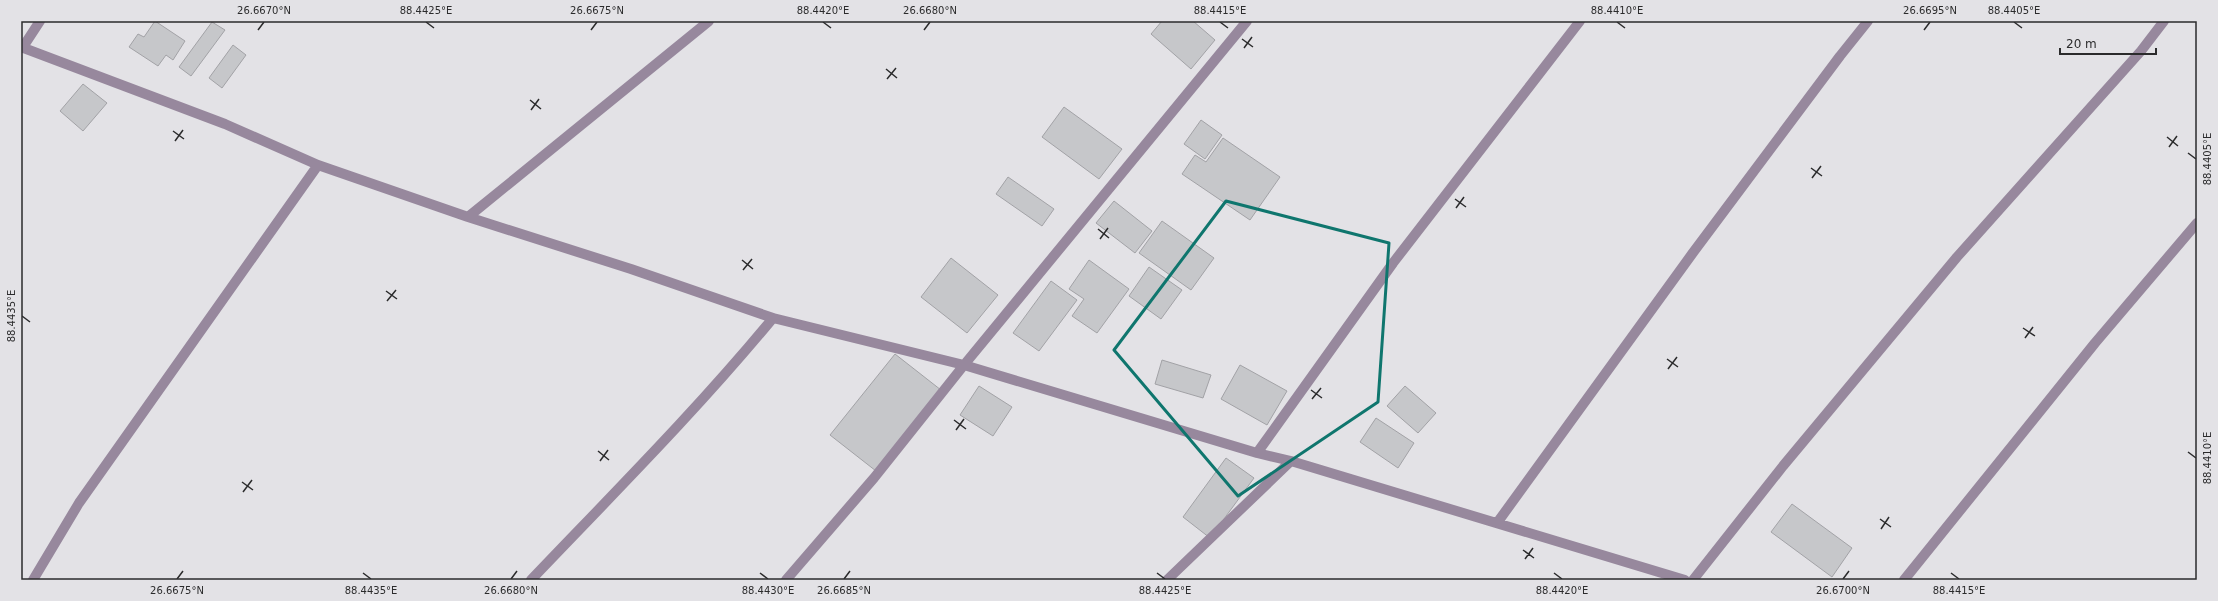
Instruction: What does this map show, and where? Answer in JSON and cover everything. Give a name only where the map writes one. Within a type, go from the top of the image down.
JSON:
[{"type":"street","points":[[40,21],[22,47],[225,124],[318,165],[468,217],[773,318],[964,365],[1257,453],[1291,461],[1685,580]]},
{"type":"street","points":[[468,217],[709,21]]},
{"type":"street","points":[[786,580],[874,478],[964,365],[1247,21]]},
{"type":"street","points":[[1257,453],[1393,263],[1580,21]]},
{"type":"street","points":[[1497,523],[1692,254],[1840,56],[1868,21]]},
{"type":"street","points":[[1693,580],[1783,466],[1957,257],[2141,51],[2164,21]]},
{"type":"street","points":[[33,580],[79,503],[318,165]]},
{"type":"street","points":[[1904,580],[2094,343],[2197,223]]},
{"type":"street","points":[[531,580],[672,434],[724,377],[773,318]]},
{"type":"street","points":[[1167,580],[1291,461]]},
{"type":"highlighted area","points":[[1226,201],[1389,243],[1378,402],[1238,496],[1114,350]]},
{"type":"building","points":[[155,21],[185,41],[173,60],[166,55],[158,66],[129,47],[138,34],[144,37]]},
{"type":"building","points":[[1162,21],[1193,21],[1215,40],[1191,69],[1151,34]]},
{"type":"building","points":[[212,22],[225,30],[191,76],[179,67]]},
{"type":"building","points":[[233,45],[246,55],[222,88],[209,78]]},
{"type":"building","points":[[83,84],[107,103],[83,131],[60,111]]},
{"type":"building","points":[[1064,107],[1122,149],[1099,179],[1042,137]]},
{"type":"building","points":[[1201,120],[1222,135],[1205,159],[1184,144]]},
{"type":"building","points":[[1223,138],[1280,177],[1250,220],[1182,174],[1195,155],[1206,162]]},
{"type":"building","points":[[1008,177],[1054,209],[1042,226],[996,194]]},
{"type":"building","points":[[1114,201],[1152,231],[1135,253],[1096,223]]},
{"type":"building","points":[[1162,221],[1214,258],[1191,290],[1139,253]]},
{"type":"building","points":[[951,258],[998,295],[967,333],[921,297]]},
{"type":"building","points":[[1089,260],[1129,289],[1097,333],[1072,316],[1084,299],[1069,289]]},
{"type":"building","points":[[1149,267],[1182,290],[1161,319],[1129,296]]},
{"type":"building","points":[[1051,281],[1077,300],[1039,351],[1013,333]]},
{"type":"building","points":[[895,354],[941,390],[876,471],[830,435]]},
{"type":"building","points":[[1162,360],[1211,375],[1203,398],[1155,384]]},
{"type":"building","points":[[1240,365],[1287,391],[1267,425],[1221,399]]},
{"type":"building","points":[[979,386],[1012,407],[993,436],[960,415]]},
{"type":"building","points":[[1405,386],[1436,413],[1418,433],[1387,406]]},
{"type":"building","points":[[1376,418],[1414,443],[1398,468],[1360,442]]},
{"type":"building","points":[[1226,458],[1254,478],[1210,538],[1183,517]]},
{"type":"building","points":[[1792,504],[1852,548],[1832,577],[1771,532]]}]
